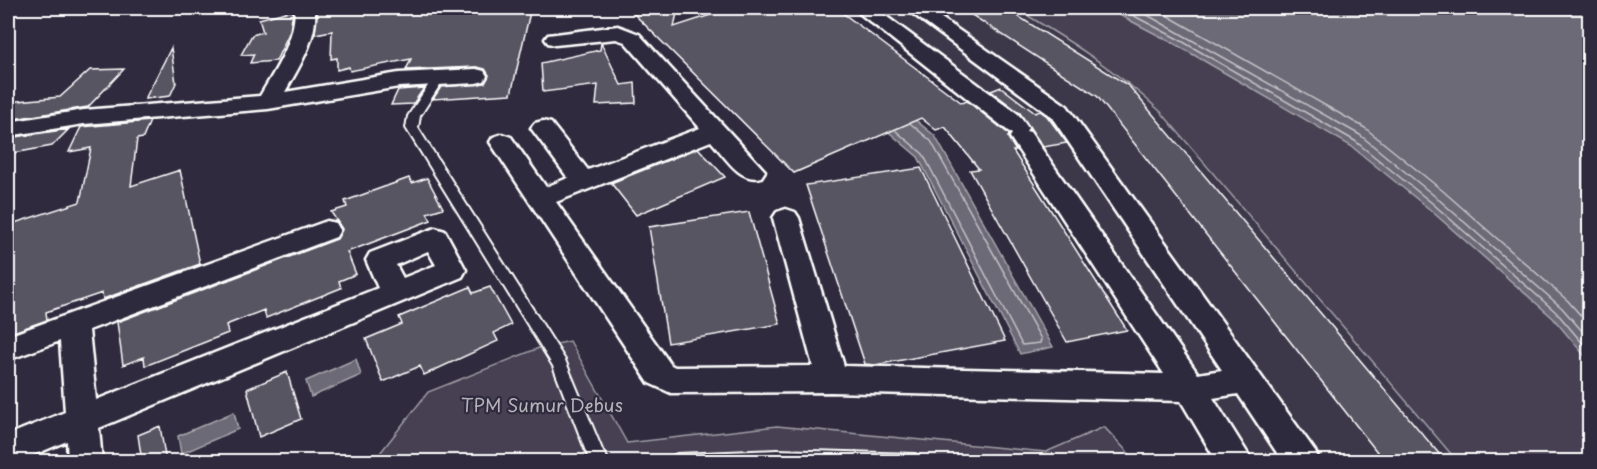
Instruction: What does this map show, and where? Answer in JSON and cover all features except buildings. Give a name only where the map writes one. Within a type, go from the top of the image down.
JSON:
[{"type":"street","points":[[268,102],[303,32],[307,19],[306,8]]},
{"type":"street","points":[[863,8],[1010,119],[1190,388],[1236,462]]},
{"type":"street","points":[[915,8],[1059,111],[1303,462]]},
{"type":"street","points":[[555,39],[626,33],[752,171]]},
{"type":"street","points":[[957,80],[993,66]]},
{"type":"street","points":[[8,129],[84,117],[268,102],[399,80],[439,76],[476,76]]},
{"type":"street","points":[[543,128],[584,182]]},
{"type":"street","points":[[541,198],[714,131]]},
{"type":"street","points":[[502,142],[660,374],[671,380],[687,382],[832,380],[1190,388],[1244,380]]},
{"type":"street","points":[[786,218],[832,380]]},
{"type":"street","points":[[8,348],[327,230]]},
{"type":"street","points":[[8,450],[395,293]]},
{"type":"street","points":[[74,324],[85,462]]},
{"type":"lane","points":[[439,76],[414,116],[412,128],[560,364],[596,457],[602,462]]},
{"type":"lane","points":[[677,462],[777,458],[915,462]]},
{"type":"shaded area","points":[[872,8],[1015,8],[1078,46],[1130,84],[1161,112],[1457,461],[1237,461],[1002,109]]},
{"type":"green space","points":[[1015,8],[1589,8],[1589,461],[1457,461],[1161,112],[1127,82],[1091,56]]},
{"type":"green space","name":"TPM Sumur Debus","points":[[570,341],[627,443],[777,426],[1046,452],[1104,427],[1136,461],[373,462],[428,392],[539,348]]},
{"type":"water","points":[[743,8],[778,8],[935,136],[1053,347],[1020,354],[918,157]]},
{"type":"water","points":[[1106,8],[1589,8],[1589,361],[1553,318],[1428,208],[1351,146],[1175,44]]},
{"type":"water","points":[[356,359],[361,375],[311,397],[306,381]]},
{"type":"water","points":[[234,412],[238,429],[181,454],[178,436]]}]
